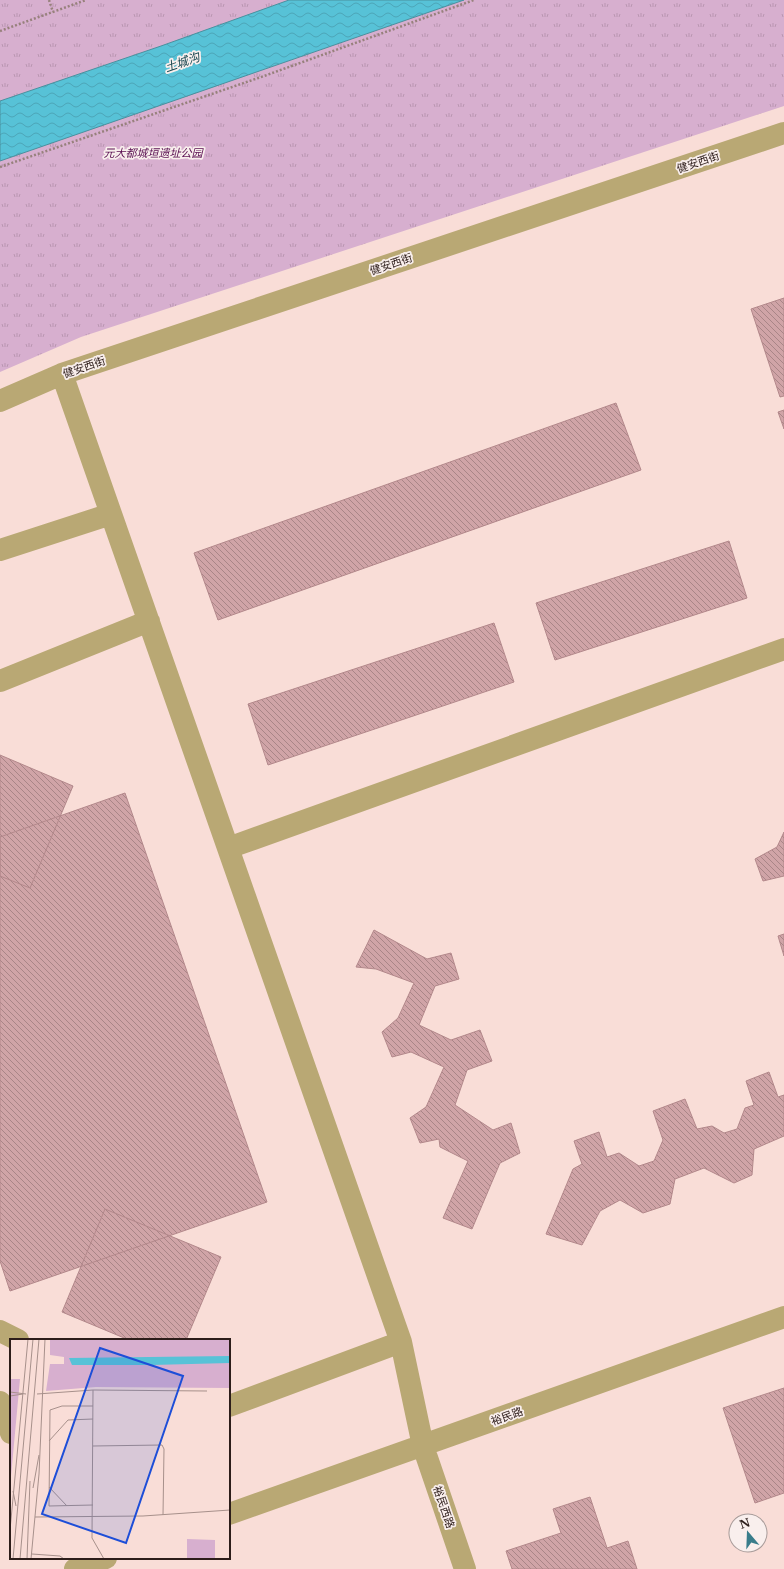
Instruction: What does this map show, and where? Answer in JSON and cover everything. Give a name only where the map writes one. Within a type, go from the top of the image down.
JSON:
[{"type":"street","name":"健安西街","points":[[0,402],[62,374],[784,133]]},
{"type":"street","name":"裕民西路","points":[[62,374],[401,1342],[422,1446],[465,1569]]},
{"type":"street","points":[[0,550],[111,514]]},
{"type":"street","points":[[0,681],[149,622]]},
{"type":"street","points":[[228,848],[784,649]]},
{"type":"street","name":"裕民路","points":[[230,1514],[784,1317]]},
{"type":"street","points":[[0,1331],[16,1339]]},
{"type":"street","points":[[230,1406],[401,1342]]},
{"type":"street","points":[[0,1402],[10,1430]]},
{"type":"street","points":[[75,1569],[103,1559]]},
{"type":"path","points":[[49,0],[53,12]]},
{"type":"path","points":[[0,31],[86,0]]},
{"type":"path","points":[[0,167],[264,76],[474,0]]},
{"type":"green space","name":"元大都城垣遗址公园","points":[[0,0],[784,0],[784,106],[81,337],[0,372]]},
{"type":"water","name":"土城沟","points":[[289,0],[464,0],[0,161],[0,101]]},
{"type":"building","points":[[784,298],[784,396],[780,397],[751,309]]},
{"type":"building","points":[[616,403],[641,470],[218,620],[194,553]]},
{"type":"building","points":[[784,410],[784,429],[778,412]]},
{"type":"building","points":[[729,541],[747,598],[555,660],[536,603]]},
{"type":"building","points":[[494,623],[514,682],[268,765],[248,704]]},
{"type":"building","points":[[0,755],[73,786],[30,888],[0,876]]},
{"type":"building","points":[[125,793],[267,1202],[10,1291],[0,1261],[0,837]]},
{"type":"building","points":[[784,832],[784,876],[763,881],[755,859],[777,847]]},
{"type":"building","points":[[374,930],[427,959],[451,953],[459,979],[435,986],[419,1025],[451,1040],[480,1030],[492,1061],[467,1070],[455,1105],[493,1130],[511,1123],[520,1153],[500,1163],[472,1229],[443,1218],[468,1161],[440,1147],[439,1139],[420,1143],[410,1118],[426,1107],[444,1067],[411,1052],[392,1057],[382,1032],[398,1018],[414,983],[376,969],[356,967]]},
{"type":"building","points":[[784,934],[784,956],[778,936]]},
{"type":"building","points":[[769,1072],[778,1097],[784,1095],[784,1136],[754,1149],[752,1175],[734,1183],[704,1168],[675,1179],[670,1204],[643,1213],[620,1200],[600,1211],[582,1245],[546,1234],[573,1169],[582,1164],[574,1141],[599,1132],[607,1157],[619,1153],[639,1166],[654,1161],[663,1140],[653,1111],[685,1099],[697,1129],[712,1126],[724,1133],[737,1129],[745,1108],[754,1105],[746,1081]]},
{"type":"building","points":[[105,1209],[221,1257],[186,1339],[127,1339],[62,1312]]},
{"type":"building","points":[[784,1388],[784,1493],[755,1503],[723,1408]]},
{"type":"building","points":[[590,1497],[607,1548],[628,1541],[637,1569],[512,1569],[506,1551],[561,1533],[553,1509]]}]
